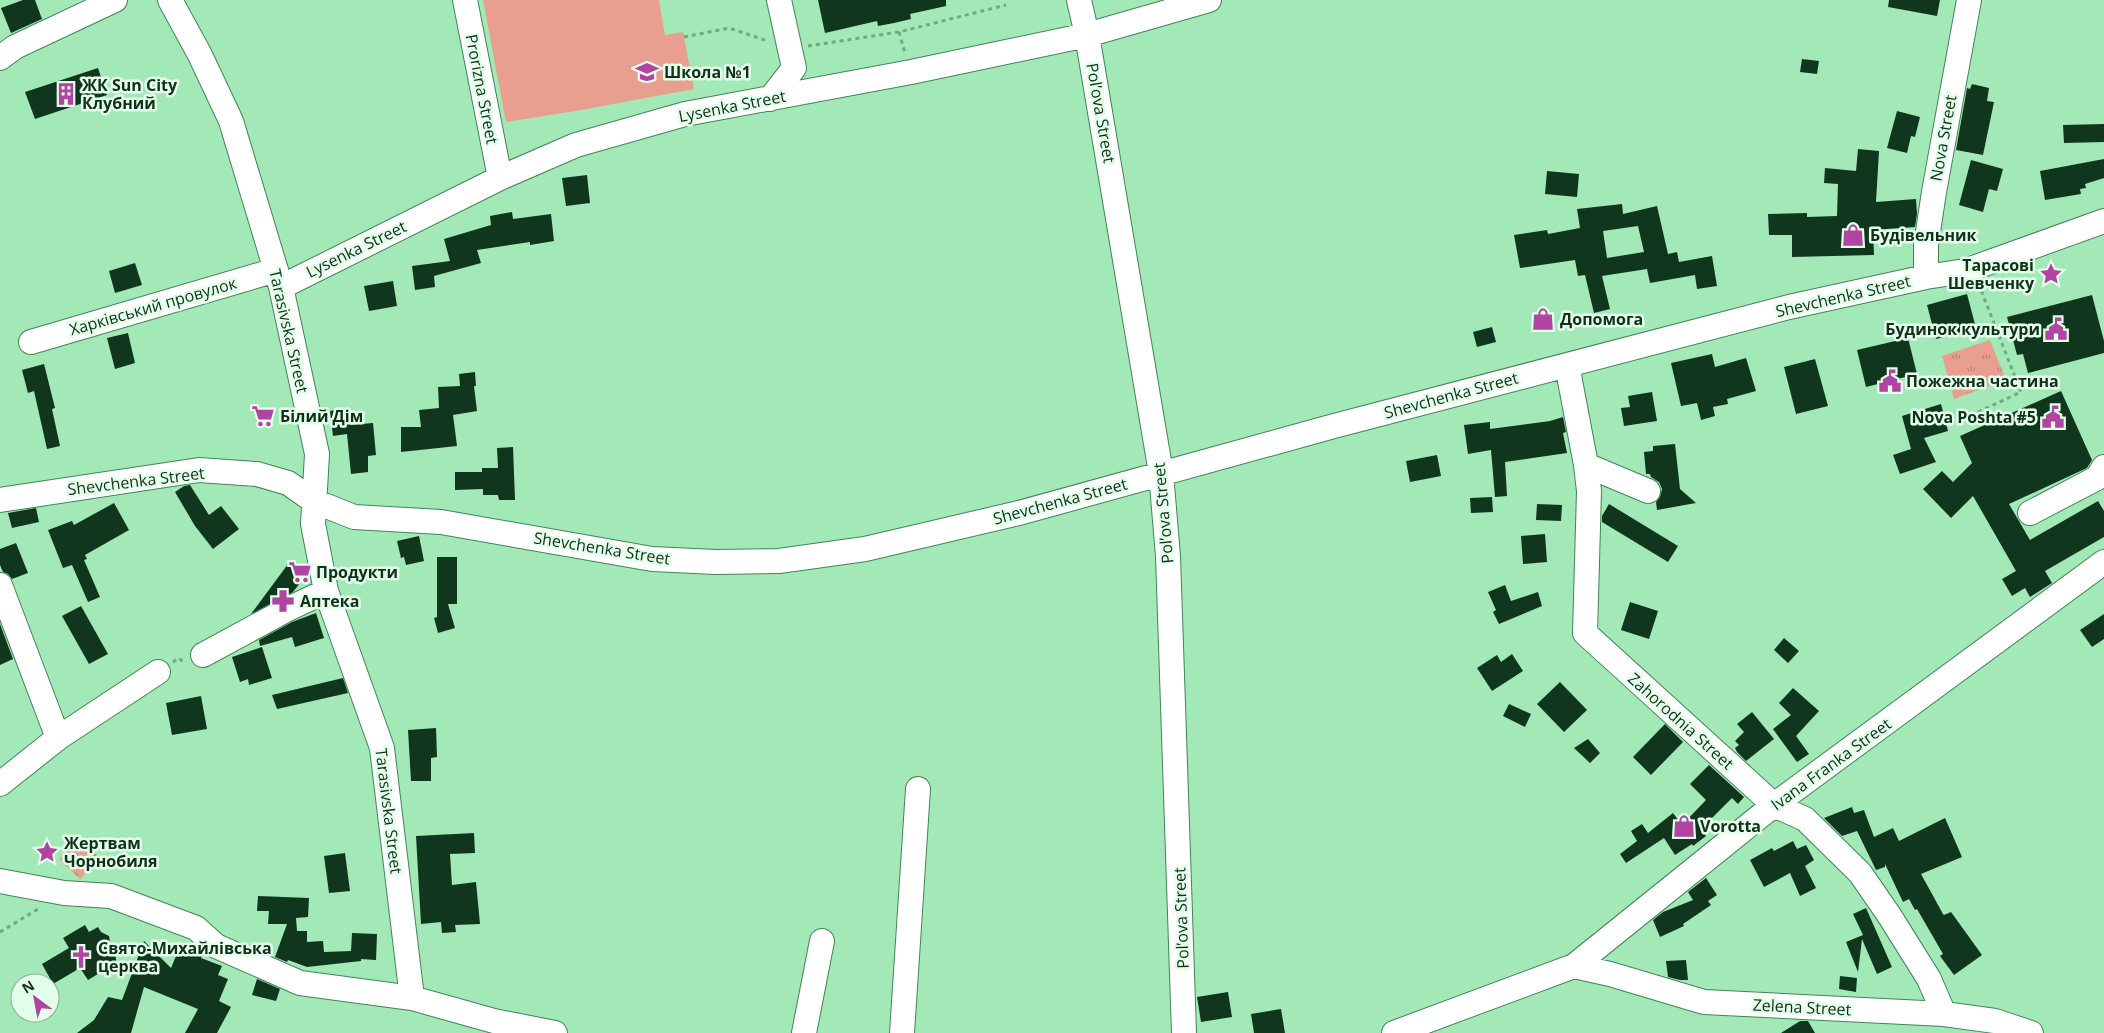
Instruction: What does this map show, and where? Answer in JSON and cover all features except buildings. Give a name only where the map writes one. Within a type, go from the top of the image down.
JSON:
[{"type":"street","points":[[0,58],[15,47],[115,0]]},
{"type":"street","name":"Tarasivska Street","points":[[170,0],[200,55],[231,121],[278,278],[317,454],[314,524],[326,591],[382,748],[412,998]]},
{"type":"street","name":"Prorizna Street","points":[[465,0],[500,178]]},
{"type":"street","points":[[770,98],[794,68],[779,0]]},
{"type":"street","name":"Pol’ova Street","points":[[1079,0],[1088,35],[1161,473],[1168,556],[1184,1033]]},
{"type":"street","name":"Lysenka Street","points":[[278,278],[576,145],[685,114],[911,72],[1088,35],[1210,0]]},
{"type":"street","name":"Nova Street","points":[[1926,277],[1926,245],[1934,192],[1969,0]]},
{"type":"street","name":"Shevchenka Street","points":[[0,500],[199,470],[257,474],[288,483],[314,501],[354,516],[441,522],[652,559],[716,562],[779,561],[865,549],[1019,513],[1161,473],[1789,307],[1926,277],[1972,269],[2103,227]]},
{"type":"street","name":"Харківський провулок","points":[[31,342],[278,278]]},
{"type":"street","name":"Zahorodnia Street","points":[[1566,365],[1586,465],[1589,491],[1585,633],[1774,805],[1806,819],[1860,873],[1929,979],[1944,1014]]},
{"type":"street","points":[[1586,465],[1648,491]]},
{"type":"street","points":[[2030,513],[2097,478],[2104,467]]},
{"type":"street","name":"Ivana Franka Street","points":[[1394,1033],[1574,966],[1774,805],[2104,562]]},
{"type":"street","points":[[0,585],[58,738]]},
{"type":"street","points":[[193,660],[286,610],[326,591]]},
{"type":"street","points":[[0,784],[58,738],[158,672]]},
{"type":"street","points":[[902,1033],[918,789]]},
{"type":"street","points":[[0,881],[64,893],[111,896],[196,928],[216,946],[300,983],[412,998],[494,1021],[555,1033]]},
{"type":"street","points":[[804,1033],[822,941]]},
{"type":"street","name":"Zelena Street","points":[[1574,966],[1610,974],[1704,1002],[1944,1014],[1995,1021],[2031,1033]]},
{"type":"path","points":[[684,37],[729,28],[790,48],[899,32],[1006,5]]},
{"type":"path","points":[[1972,269],[2021,392],[1978,412]]},
{"type":"path","points":[[179,658],[193,660]]},
{"type":"path","points":[[0,932],[64,893]]},
{"type":"green space","points":[[483,0],[659,0],[665,35],[683,32],[694,89],[506,122]]},
{"type":"green space","points":[[1990,340],[2006,380],[1954,399],[1942,356]]},
{"type":"green space","points":[[79,838],[100,858],[80,879],[59,859]]},
{"type":"place","name":"Школа №1","points":[[647,72]]},
{"type":"place","name":"ЖК Sun City Клубний","points":[[66,94]]},
{"type":"place","name":"Будівельник","points":[[1853,235]]},
{"type":"place","name":"Тарасові Шевченку","points":[[2051,274]]},
{"type":"place","name":"Допомога","points":[[1543,319]]},
{"type":"place","name":"Будинок культури","points":[[2056,329]]},
{"type":"place","name":"Пожежна частина","points":[[1890,381]]},
{"type":"place","name":"Білий Дім","points":[[263,416]]},
{"type":"place","name":"Nova Poshta #5","points":[[2053,417]]},
{"type":"place","name":"Продукти","points":[[300,572]]},
{"type":"place","name":"Аптека","points":[[283,601]]},
{"type":"place","name":"Vorotta","points":[[1684,826]]},
{"type":"place","name":"Жертвам Чорнобиля","points":[[47,852]]},
{"type":"place","name":"Свято-Михайлівська церква","points":[[81,957]]}]
